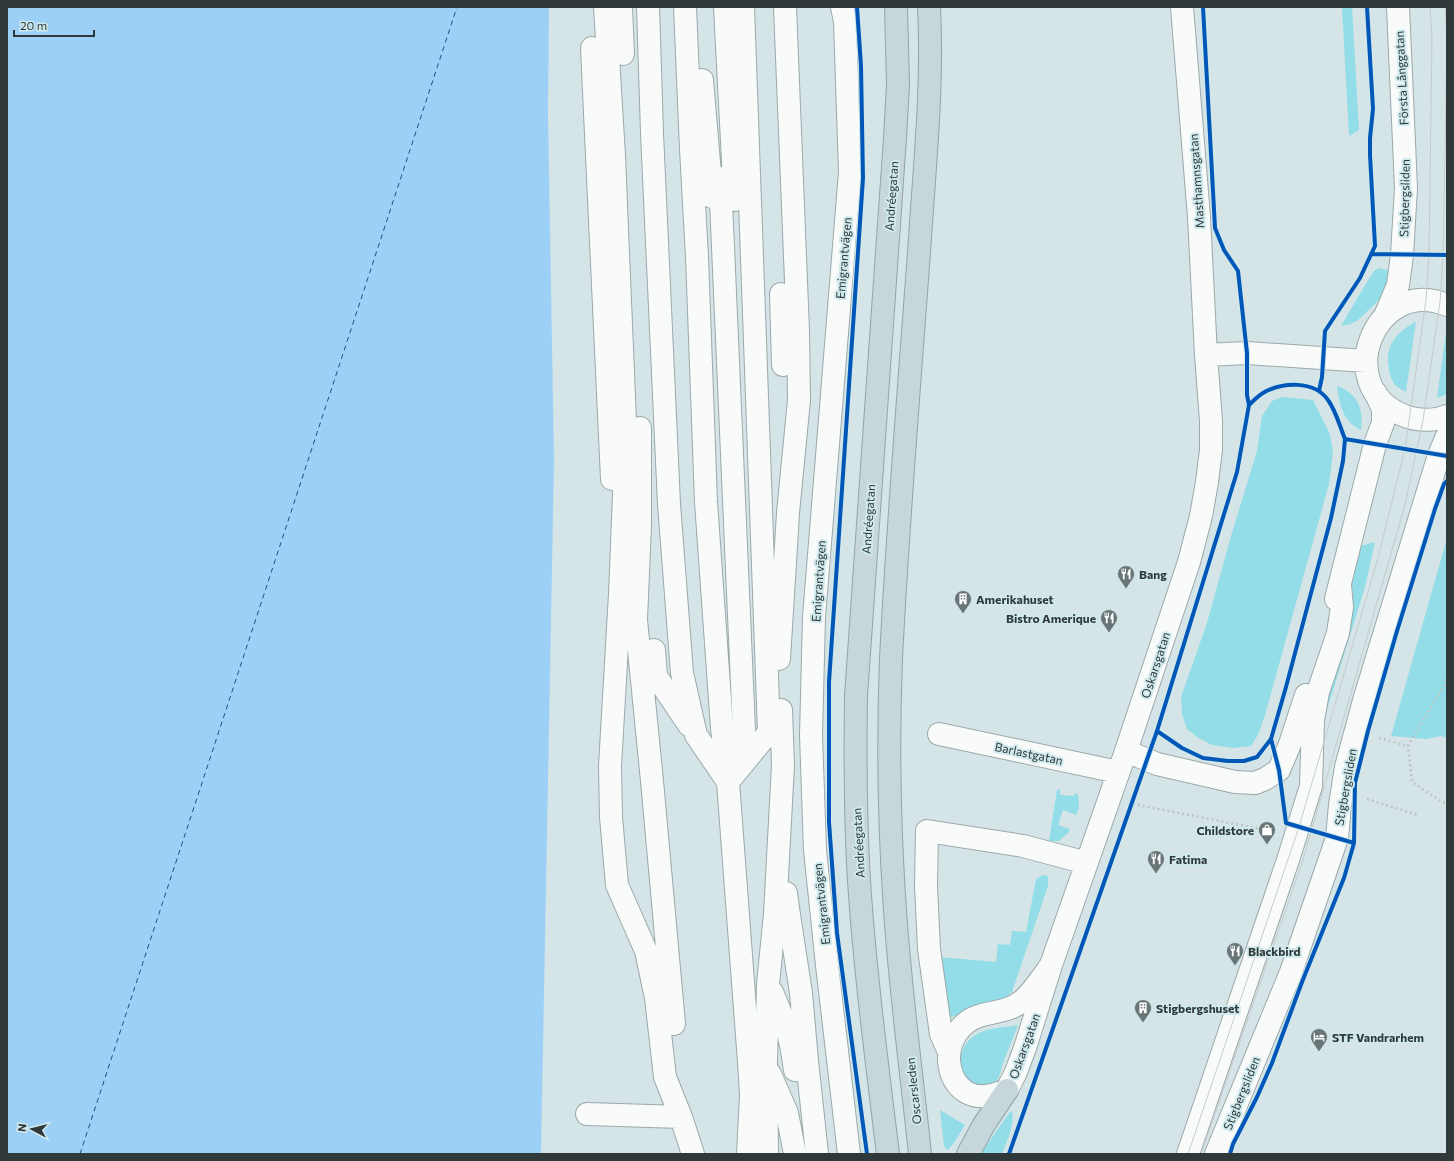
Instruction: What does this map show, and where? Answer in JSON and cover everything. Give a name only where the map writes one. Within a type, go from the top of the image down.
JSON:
[{"type":"highway","name":"Andréegatan","points":[[888,1154],[873,1031],[860,899],[855,786],[856,696],[898,85],[896,7]]},
{"type":"highway","name":"Oscarsleden","points":[[920,1154],[906,1029],[894,898],[890,812],[889,739],[891,660],[897,552],[930,86],[929,7]]},
{"type":"highway","points":[[968,1154],[983,1126],[1007,1090]]},
{"type":"street","points":[[591,7],[611,460],[620,594]]},
{"type":"street","points":[[605,7],[614,163],[626,445],[620,594],[610,766],[611,817],[617,885],[646,950],[656,998],[665,1077],[681,1117],[693,1154]]},
{"type":"street","points":[[621,7],[641,447],[640,524],[636,620],[652,781],[681,1117]]},
{"type":"street","points":[[634,7],[648,259],[656,505],[682,674],[696,735],[728,782]]},
{"type":"street","points":[[648,7],[652,133],[669,504],[682,674],[696,735]]},
{"type":"street","points":[[660,7],[682,502],[682,674]]},
{"type":"street","points":[[673,7],[693,501],[682,674]]},
{"type":"street","points":[[685,7],[691,149],[698,257],[706,502],[746,730]]},
{"type":"street","points":[[697,7],[698,35],[717,256],[746,730]]},
{"type":"street","points":[[713,7],[746,730]]},
{"type":"street","points":[[725,7],[746,730],[728,782]]},
{"type":"street","points":[[743,7],[746,730],[728,782],[751,1095],[763,1152]]},
{"type":"street","points":[[756,7],[783,765],[775,914],[768,984],[763,1152]]},
{"type":"street","points":[[772,7],[788,513]]},
{"type":"street","points":[[779,657],[788,513],[799,400],[798,331],[785,7]]},
{"type":"street","name":"Emigrantvägen","points":[[842,7],[845,22],[850,172],[814,617],[810,735],[816,858],[849,1154]]},
{"type":"street","name":"Masthamnsgatan","points":[[1182,7],[1199,216],[1206,355]]},
{"type":"street","name":"Första Långgatan","points":[[1398,7],[1405,148]]},
{"type":"street","name":"Stigbergsliden","points":[[1126,751],[1157,764],[1235,782],[1255,783],[1265,779],[1279,770],[1299,720],[1340,585],[1375,444],[1383,423],[1383,409],[1368,378],[1366,361],[1370,339],[1375,329],[1385,316],[1398,285],[1402,255],[1406,188],[1405,148]]},
{"type":"street","name":"Stigbergsliden","points":[[1385,316],[1411,302],[1426,300],[1440,302],[1447,305]]},
{"type":"street","points":[[1206,355],[1247,353],[1366,361]]},
{"type":"street","name":"Oskarsgatan","points":[[1051,966],[1022,1001],[1007,1010],[978,1016],[964,1025],[954,1035],[949,1052],[950,1070],[954,1081],[965,1092],[975,1096],[986,1097],[1007,1090],[1016,1072],[1189,562],[1202,516],[1211,450],[1211,421],[1206,355]]},
{"type":"street","name":"Stigbergsliden","points":[[1375,392],[1390,408],[1409,418],[1423,420],[1447,416]]},
{"type":"street","name":"Stigbergsliden","points":[[1216,1154],[1291,972],[1337,838],[1346,767],[1365,697],[1439,455],[1447,436]]},
{"type":"street","name":"Stigbergsliden","points":[[1188,1154],[1271,911],[1311,786],[1313,720],[1318,692],[1338,633],[1342,607],[1340,585]]},
{"type":"street","name":"Barlastgatan","points":[[939,734],[1118,772]]},
{"type":"street","points":[[780,822],[788,915],[801,993],[817,1154]]},
{"type":"street","points":[[949,1052],[941,1034],[929,948],[926,886],[927,831],[1023,846],[1087,863]]},
{"type":"street","points":[[768,984],[787,1028],[792,1050],[806,1154]]},
{"type":"street","points":[[766,1063],[787,1113],[794,1154]]},
{"type":"street","points":[[587,1114],[681,1117]]},
{"type":"path","points":[[1447,680],[1408,746],[1412,782],[1447,804]]},
{"type":"path","points":[[1377,737],[1408,746]]},
{"type":"path","points":[[1364,798],[1418,815]]},
{"type":"path","points":[[1131,804],[1274,832]]},
{"type":"shaded area","points":[[7,7],[549,7],[548,114],[554,460],[541,1154],[7,1154]]},
{"type":"shaded area","points":[[1342,7],[1352,7],[1359,130],[1349,136]]},
{"type":"shaded area","points":[[1380,268],[1389,271],[1381,298],[1358,320],[1351,324],[1341,326],[1370,277],[1375,270]]},
{"type":"shaded area","points":[[1416,321],[1406,392],[1395,385],[1390,375],[1388,360],[1389,352],[1398,335]]},
{"type":"shaded area","points":[[1447,325],[1447,394],[1437,398]]},
{"type":"shaded area","points":[[1337,386],[1350,393],[1358,403],[1362,423],[1361,430],[1350,422],[1343,412]]},
{"type":"shaded area","points":[[1283,397],[1313,400],[1330,434],[1333,453],[1329,484],[1265,715],[1258,735],[1251,746],[1233,748],[1212,745],[1197,737],[1187,729],[1182,714],[1181,697],[1207,623],[1231,536],[1257,451],[1262,416],[1272,401]]},
{"type":"shaded area","points":[[1447,538],[1447,738],[1441,736],[1426,739],[1391,736]]},
{"type":"shaded area","points":[[1375,542],[1365,587],[1322,726],[1323,703],[1351,614],[1353,597],[1351,570],[1357,547]]},
{"type":"shaded area","points":[[1060,789],[1060,795],[1073,796],[1076,793],[1078,795],[1079,808],[1076,815],[1063,810],[1058,825],[1070,829],[1068,833],[1059,841],[1049,841],[1057,790]]},
{"type":"shaded area","points":[[1043,875],[1048,876],[1048,886],[1012,992],[1003,1000],[948,1018],[939,957],[996,962],[998,944],[1010,945],[1012,931],[1026,932],[1036,879]]},
{"type":"shaded area","points":[[1018,1025],[997,1080],[986,1086],[977,1086],[969,1083],[962,1074],[960,1060],[969,1040],[981,1032]]},
{"type":"shaded area","points":[[940,1110],[965,1125],[954,1143],[947,1150],[944,1146]]},
{"type":"shaded area","points":[[1012,1111],[1013,1116],[1011,1127],[1002,1154],[980,1154],[1010,1112]]},
{"type":"ferry route","points":[[80,1154],[457,7]]},
{"type":"tram line","points":[[1188,1154],[1299,827],[1378,558],[1405,449],[1426,300],[1429,255],[1432,37],[1430,7]]},
{"type":"tram line","points":[[1445,7],[1447,33]]},
{"type":"tram line","points":[[1201,1154],[1303,860],[1405,505],[1423,420],[1440,302],[1443,255],[1447,50]]},
{"type":"cycle path","points":[[857,7],[861,66],[863,178],[829,682],[829,822],[837,933],[867,1154]]},
{"type":"cycle path","points":[[1203,7],[1215,228],[1224,250],[1238,271],[1247,353],[1247,395],[1249,405]]},
{"type":"cycle path","points":[[1319,391],[1322,377],[1325,331],[1360,278],[1375,246],[1370,155],[1373,109],[1367,7]]},
{"type":"cycle path","points":[[1371,254],[1447,255]]},
{"type":"cycle path","points":[[1009,1154],[1157,731],[1237,472],[1249,405],[1261,394],[1271,389],[1288,385],[1306,386],[1315,389],[1322,394],[1331,404],[1345,439],[1447,456]]},
{"type":"cycle path","points":[[1157,731],[1182,748],[1203,758],[1228,761],[1244,761],[1257,757],[1271,739],[1331,518],[1343,461],[1345,439]]},
{"type":"cycle path","points":[[1230,1154],[1233,1144],[1257,1097],[1272,1063],[1302,982],[1344,878],[1354,843],[1355,783],[1368,731],[1435,509],[1444,484],[1447,481]]},
{"type":"cycle path","points":[[1271,739],[1279,770],[1286,823],[1354,843]]},
{"type":"place","name":"Bang","points":[[1126,589]]},
{"type":"place","name":"Amerikahuset","points":[[963,614]]},
{"type":"place","name":"Bistro Amerique","points":[[1109,633]]},
{"type":"place","name":"Childstore","points":[[1267,845]]},
{"type":"place","name":"Fatima","points":[[1156,874]]},
{"type":"place","name":"Blackbird","points":[[1235,966]]},
{"type":"place","name":"Stigbergshuset","points":[[1143,1023]]},
{"type":"place","name":"STF Vandrarhem","points":[[1319,1052]]}]
